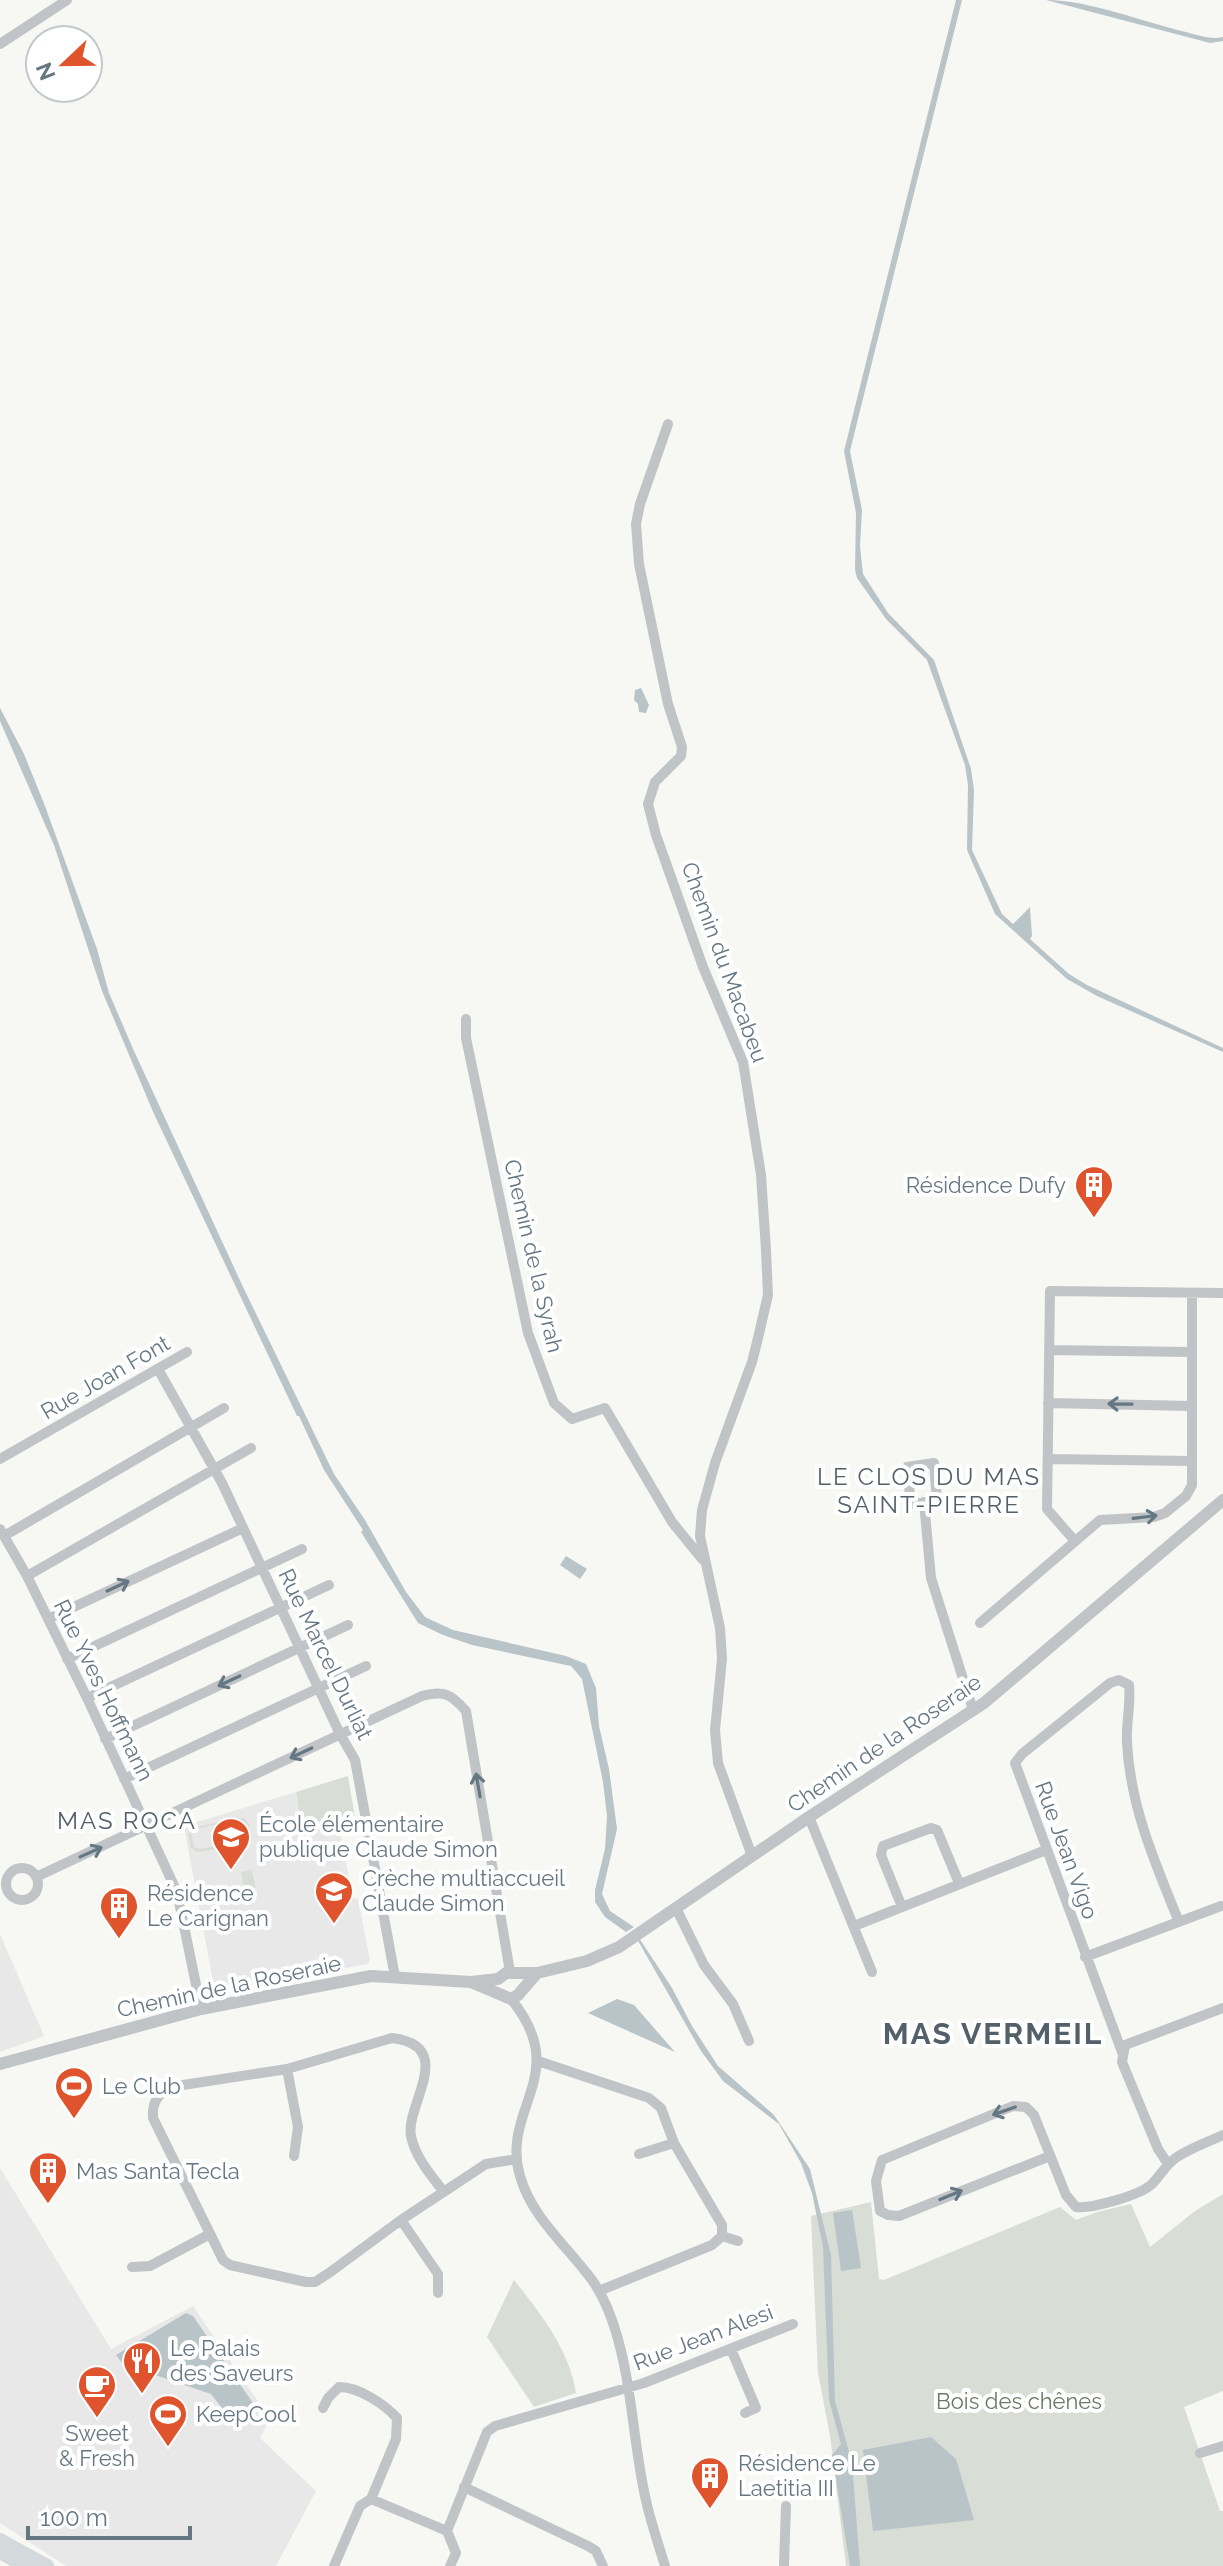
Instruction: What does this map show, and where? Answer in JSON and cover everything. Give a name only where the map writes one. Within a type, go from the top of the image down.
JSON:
[{"type":"main road","points":[[0,2540],[47,2566]]},
{"type":"main road","points":[[0,2552],[25,2566]]},
{"type":"street","points":[[0,44],[67,0]]},
{"type":"street","name":"Chemin du Macabeu","points":[[668,424],[636,524],[639,564],[668,704],[682,747],[677,762],[655,782],[648,804],[703,967],[743,1062],[761,1175],[767,1265],[768,1295],[752,1362],[715,1463],[702,1510],[700,1536],[720,1628],[722,1659],[715,1730],[718,1763],[752,1856]]},
{"type":"street","name":"Chemin de la Syrah","points":[[466,1019],[466,1038],[522,1307],[537,1363],[554,1403],[572,1419],[605,1408],[672,1522],[704,1562]]},
{"type":"street","points":[[1074,1540],[1047,1509],[1050,1291],[1223,1293]]},
{"type":"street","points":[[980,1623],[1100,1520],[1154,1517],[1165,1513],[1186,1496],[1192,1485],[1192,1293]]},
{"type":"street","points":[[1049,1350],[1191,1352]]},
{"type":"street","name":"Rue Joan Font","points":[[0,1459],[187,1352]]},
{"type":"street","name":"Rue Marcel Durliat","points":[[158,1369],[215,1469],[355,1760],[395,1977]]},
{"type":"street","points":[[1048,1403],[1192,1406]]},
{"type":"street","points":[[2,1532],[224,1408]]},
{"type":"street","points":[[27,1576],[251,1448]]},
{"type":"street","points":[[1048,1459],[1192,1461]]},
{"type":"street","points":[[934,1463],[937,1501],[924,1502],[911,1504],[907,1467],[934,1463]]},
{"type":"street","name":"Chemin de la Roseraie","points":[[0,2064],[201,2009],[371,1976],[471,1982],[506,1979],[587,1961],[619,1947],[973,1710],[1063,1638],[1223,1500]]},
{"type":"street","points":[[924,1502],[931,1578],[973,1710]]},
{"type":"street","points":[[48,1619],[243,1528]]},
{"type":"street","name":"Rue Yves Hoffmann","points":[[2,1532],[87,1698],[177,1892],[201,2009]]},
{"type":"street","points":[[67,1659],[302,1549]]},
{"type":"street","points":[[87,1698],[329,1585]]},
{"type":"street","points":[[105,1739],[348,1625]]},
{"type":"street","points":[[124,1779],[366,1666]]},
{"type":"street","name":"Rue Jean Vigo","points":[[1168,2164],[1158,2149],[1122,2062],[1122,2052],[1015,1763],[1110,1683],[1124,1681],[1129,1685],[1127,1740],[1135,1803],[1147,1844],[1179,1922]]},
{"type":"street","points":[[36,1877],[422,1696],[437,1692],[454,1698],[466,1711],[506,1979],[503,1997],[518,1993],[537,1973]]},
{"type":"street","points":[[809,1817],[872,1972]]},
{"type":"street","points":[[902,1907],[881,1855],[883,1846],[931,1828],[937,1830],[959,1883]]},
{"type":"street","points":[[854,1926],[1046,1850]]},
{"type":"street","points":[[1085,1957],[1221,1906]]},
{"type":"street","points":[[676,1908],[704,1965],[733,2004],[749,2041]]},
{"type":"street","points":[[506,1979],[522,1981],[518,1993],[521,2012],[529,2027],[538,2061],[517,2142],[520,2176],[534,2209],[599,2291],[615,2329],[628,2387],[645,2497],[665,2566]]},
{"type":"street","points":[[1122,2052],[1125,2045],[1223,2008]]},
{"type":"street","points":[[443,2191],[416,2152],[411,2137],[410,2124],[425,2083],[426,2069],[417,2047],[404,2039],[392,2038],[287,2069],[170,2087],[159,2094],[152,2105],[153,2118],[223,2260],[230,2265],[306,2282],[315,2282],[486,2164],[517,2159]]},
{"type":"street","points":[[538,2061],[649,2098],[661,2108],[674,2143],[722,2225],[722,2236],[712,2245],[599,2291]]},
{"type":"street","points":[[287,2069],[298,2127],[294,2156]]},
{"type":"street","points":[[1050,2156],[899,2216],[880,2211],[876,2181],[882,2160],[1013,2106],[1026,2107],[1034,2115],[1066,2195],[1076,2207],[1087,2208],[1115,2198],[1131,2197],[1150,2187],[1177,2157],[1223,2135]]},
{"type":"street","points":[[639,2154],[674,2143]]},
{"type":"street","points":[[401,2220],[438,2274],[438,2293]]},
{"type":"street","points":[[132,2267],[150,2266],[210,2234]]},
{"type":"street","points":[[722,2236],[738,2241]]},
{"type":"street","name":"Rue Jean Alesi","points":[[447,2531],[487,2432],[495,2426],[628,2387],[793,2324]]},
{"type":"street","points":[[731,2349],[756,2408],[745,2413]]},
{"type":"street","points":[[323,2408],[339,2387],[348,2387],[388,2408],[397,2418],[396,2439],[371,2499],[360,2506],[334,2566]]},
{"type":"street","points":[[1200,2453],[1223,2446]]},
{"type":"street","points":[[464,2487],[588,2546],[596,2551],[603,2566]]},
{"type":"street","points":[[371,2499],[447,2531],[456,2553],[450,2566]]},
{"type":"street","points":[[784,2566],[786,2506]]},
{"type":"shaded area","points":[[956,0],[962,0],[850,451],[862,510],[860,546],[863,574],[888,613],[934,660],[971,769],[974,790],[972,850],[1002,914],[1013,924],[1030,907],[1030,939],[1069,974],[1223,1048],[1223,1052],[1097,996],[1067,979],[995,914],[967,850],[968,785],[965,765],[927,660],[886,619],[857,578],[856,513],[844,451]]},
{"type":"shaded area","points":[[1046,0],[1098,7],[1200,36],[1223,37],[1223,41],[1210,43]]},
{"type":"shaded area","points":[[641,688],[649,705],[646,713],[639,712],[634,700],[635,690]]},
{"type":"shaded area","points":[[0,708],[24,754],[45,806],[97,949],[109,993],[134,1051],[334,1474],[365,1520],[406,1592],[425,1617],[453,1630],[566,1656],[586,1664],[596,1688],[599,1726],[609,1769],[617,1829],[602,1894],[610,1911],[634,1927],[626,1932],[605,1917],[595,1902],[605,1849],[607,1816],[582,1679],[571,1666],[472,1645],[418,1623],[361,1532],[363,1530],[324,1470],[297,1416],[154,1114],[102,991],[54,845],[0,721]]},
{"type":"shaded area","points":[[566,1556],[587,1569],[580,1579],[560,1565]]},
{"type":"shaded area","points":[[296,1792],[303,1834],[339,1828],[370,1960],[368,1964],[215,1992],[184,1826]]},
{"type":"shaded area","points":[[0,1934],[44,2036],[0,2052]]},
{"type":"shaded area","points":[[639,1938],[718,2066],[774,2115],[810,2169],[831,2255],[835,2401],[852,2463],[860,2566],[850,2566],[832,2455],[841,2444],[829,2400],[823,2247],[812,2193],[801,2163],[779,2124],[723,2081],[701,2051]]},
{"type":"shaded area","points":[[617,1999],[634,2005],[675,2052],[588,2013]]},
{"type":"shaded area","points":[[0,2168],[111,2349],[193,2306],[270,2419],[260,2438],[316,2491],[276,2566],[66,2566],[0,2523]]},
{"type":"shaded area","points":[[852,2210],[861,2268],[841,2271],[833,2213]]},
{"type":"shaded area","points":[[186,2313],[193,2316],[255,2406],[253,2412],[233,2422],[211,2394],[123,2364],[116,2355]]},
{"type":"shaded area","points":[[931,2437],[956,2459],[974,2520],[873,2531],[863,2450]]},
{"type":"green space","points":[[348,1776],[356,1824],[303,1834],[296,1792]]},
{"type":"green space","points":[[238,1818],[245,1819],[249,1825],[249,1838],[244,1844],[198,1852],[191,1848],[188,1834],[192,1828]],"holes":[[[237,1820],[245,1827],[243,1841],[200,1849],[194,1847],[191,1834],[195,1829]]]},
{"type":"green space","points":[[252,1870],[257,1897],[246,1899],[241,1872]]},
{"type":"green space","name":"Bois des chênes","points":[[1223,2194],[1223,2391],[1184,2407],[1220,2511],[1223,2511],[1223,2566],[846,2566],[830,2436],[818,2373],[811,2216],[871,2202],[879,2279],[884,2280],[1060,2207],[1076,2220],[1131,2204],[1150,2247],[1195,2211]]},
{"type":"green space","points":[[514,2280],[544,2319],[560,2347],[576,2393],[534,2407],[487,2337]]},
{"type":"place","name":"Résidence Dufy","points":[[1094,1219]]},
{"type":"place","name":"École élémentaire publique Claude Simon","points":[[231,1871]]},
{"type":"place","name":"Crèche multiaccueil Claude Simon","points":[[334,1925]]},
{"type":"place","name":"Résidence Le Carignan","points":[[119,1940]]},
{"type":"place","name":"Le Club","points":[[74,2120]]},
{"type":"place","name":"Mas Santa Tecla","points":[[48,2205]]},
{"type":"place","name":"Le Palais des Saveurs","points":[[142,2395]]},
{"type":"place","name":"Sweet & Fresh","points":[[97,2419]]},
{"type":"place","name":"KeepCool","points":[[168,2448]]},
{"type":"place","name":"Résidence Le Laetitia III","points":[[710,2510]]},
{"type":"district","name":"LE CLOS DU MAS SAINT-PIERRE","points":[[929,1490]]},
{"type":"district","name":"MAS ROCA","points":[[127,1820]]},
{"type":"district","name":"MAS VERMEIL","points":[[993,2033]]}]
